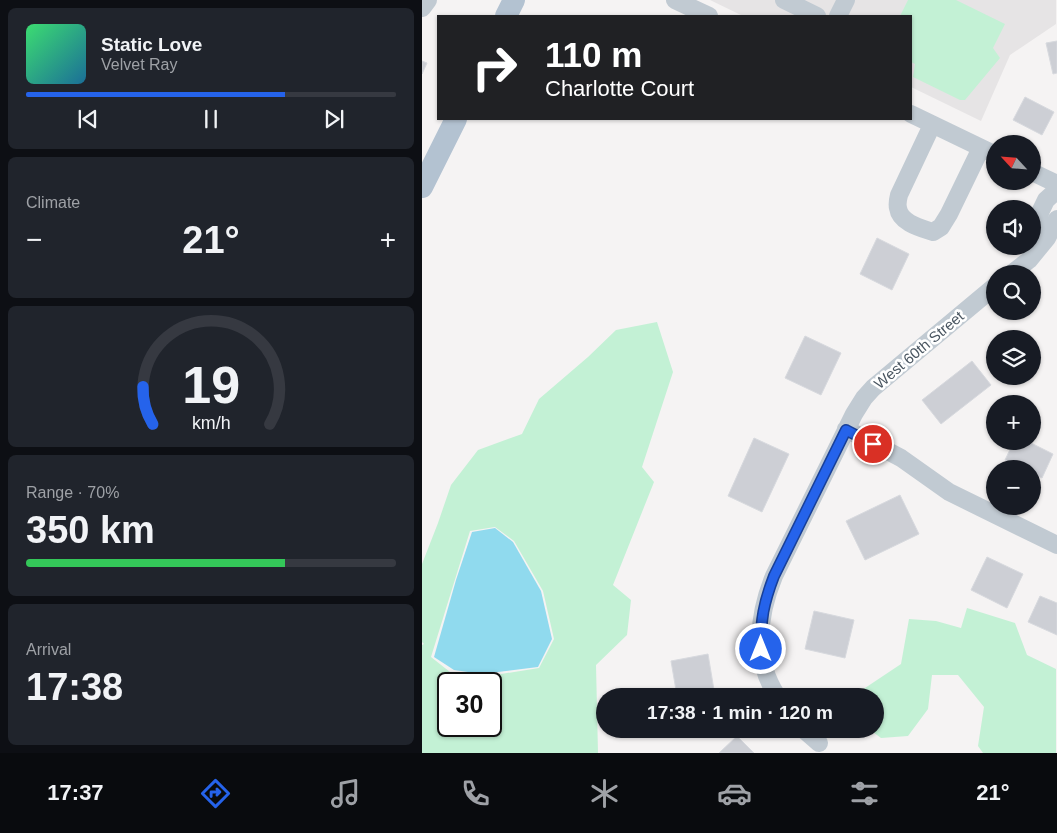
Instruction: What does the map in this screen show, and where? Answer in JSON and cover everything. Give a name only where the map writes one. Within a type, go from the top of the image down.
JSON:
[{"type":"main road","points":[[506,15],[514,0]]},
{"type":"main road","points":[[422,187],[456,120]]},
{"type":"street","points":[[422,8],[428,0]]},
{"type":"street","points":[[675,0],[702,9]]},
{"type":"street","points":[[784,0],[815,15]]},
{"type":"street","points":[[838,15],[846,0]]},
{"type":"street","points":[[912,115],[986,150]]},
{"type":"street","points":[[932,125],[899,195],[898,208],[904,219],[918,227],[933,232],[941,227],[986,154]]},
{"type":"street","points":[[1041,176],[1056,184]]},
{"type":"street","points":[[1041,210],[1046,200],[1056,190]]},
{"type":"street","points":[[1022,265],[1047,238],[1056,220]]},
{"type":"street","name":"West 60th Street","points":[[773,688],[765,672],[761,649],[760,630],[763,609],[774,576],[854,414],[873,388],[986,294]]},
{"type":"street","points":[[846,430],[901,458],[948,492],[1056,545]]},
{"type":"street","points":[[813,738],[819,743]]},
{"type":"shaded area","points":[[710,0],[1056,0],[1056,24],[1010,55],[981,121],[912,87],[912,15],[741,15]]},
{"type":"green space","points":[[908,0],[956,0],[1005,24],[993,48],[1000,58],[965,100],[960,100],[913,77],[915,64],[912,62],[912,15],[900,15]]},
{"type":"green space","points":[[657,322],[673,372],[642,467],[654,482],[613,585],[631,600],[627,635],[596,665],[596,738],[598,738],[598,753],[422,753],[422,645],[424,644],[422,642],[422,564],[451,485],[478,450],[522,434],[539,399],[616,330]],"holes":[[[495,527],[514,541],[543,591],[554,639],[539,668],[502,674],[502,737],[437,737],[437,672],[450,672],[431,657],[470,531]]]},
{"type":"green space","points":[[967,608],[1015,623],[1027,655],[1056,669],[1056,753],[983,753],[978,746],[984,707],[958,675],[932,675],[928,709],[908,736],[884,738],[884,688],[865,688],[901,664],[909,619],[936,621],[961,628]]},
{"type":"water","points":[[495,528],[513,542],[541,591],[552,639],[538,667],[498,672],[468,672],[454,670],[434,657],[472,532]]},
{"type":"building","points":[[1057,41],[1057,73],[1053,74],[1046,43]]},
{"type":"building","points":[[422,61],[427,63],[422,74]]},
{"type":"building","points":[[1025,97],[1054,112],[1042,135],[1013,120]]},
{"type":"building","points":[[877,238],[909,254],[892,290],[860,274]]},
{"type":"building","points":[[805,336],[841,353],[821,395],[785,378]]},
{"type":"building","points":[[972,361],[986,379],[986,385],[991,385],[941,424],[922,400]]},
{"type":"building","points":[[754,438],[789,454],[762,512],[728,496]]},
{"type":"building","points":[[1041,448],[1053,454],[1042,478],[1041,460],[1005,460],[1010,450],[1041,450]]},
{"type":"building","points":[[900,495],[919,534],[865,560],[846,521]]},
{"type":"building","points":[[987,557],[1023,574],[1007,608],[971,590]]},
{"type":"building","points":[[1040,596],[1057,603],[1057,635],[1028,622]]},
{"type":"building","points":[[814,611],[854,620],[845,658],[805,649]]},
{"type":"building","points":[[708,654],[714,688],[676,688],[671,661]]},
{"type":"building","points":[[735,738],[739,738],[754,753],[719,753]]},
{"type":"route","points":[[761,649],[760,630],[768,590],[846,430],[873,444]]}]
